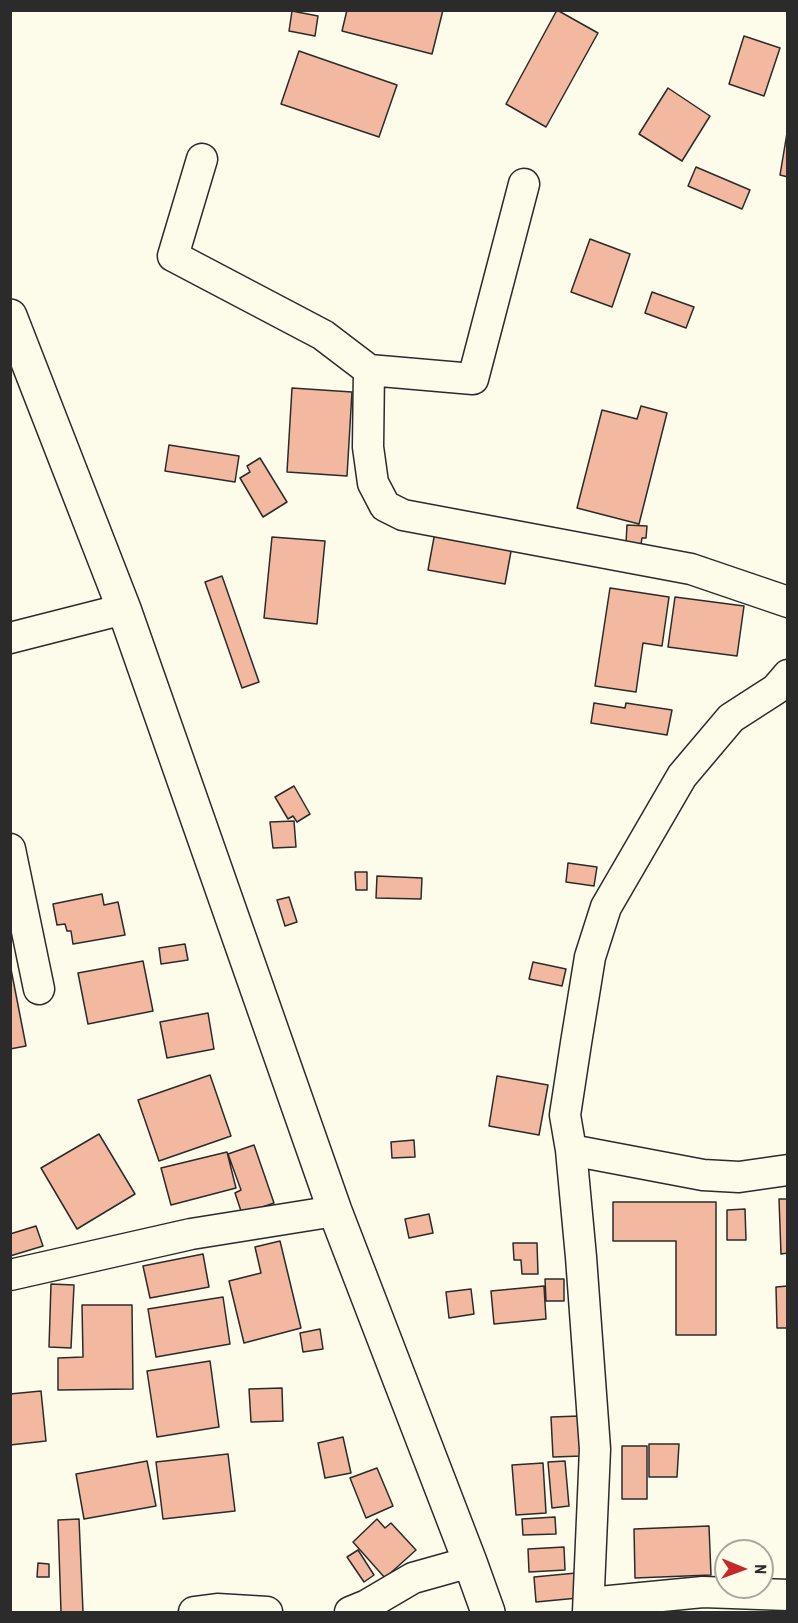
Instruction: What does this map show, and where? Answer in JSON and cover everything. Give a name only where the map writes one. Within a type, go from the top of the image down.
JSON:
[{"type":"main road","points":[[10,316],[124,609],[335,1212],[488,1612]]},
{"type":"street","points":[[202,159],[173,256],[323,335],[369,370],[473,379],[524,184]]},
{"type":"street","points":[[369,370],[368,447],[373,483],[384,506],[403,515],[691,569],[788,602]]},
{"type":"street","points":[[10,638],[124,609]]},
{"type":"street","points":[[784,686],[731,718],[682,776],[606,907],[590,957],[566,1115],[572,1150],[595,1449],[588,1608],[703,1592],[788,1595]]},
{"type":"street","points":[[10,849],[39,989]]},
{"type":"street","points":[[572,1150],[703,1175],[739,1177],[788,1170]]},
{"type":"street","points":[[10,1275],[191,1234],[335,1212]]},
{"type":"street","points":[[350,1612],[367,1605],[413,1578],[470,1562]]},
{"type":"street","points":[[194,1612],[217,1609],[267,1612]]},
{"type":"building","points":[[347,10],[443,10],[432,54],[342,31]]},
{"type":"building","points":[[557,10],[598,33],[546,127],[506,104]]},
{"type":"building","points":[[292,11],[318,16],[315,36],[289,31]]},
{"type":"building","points":[[744,36],[780,48],[764,96],[729,84]]},
{"type":"building","points":[[299,51],[397,85],[379,137],[281,104]]},
{"type":"building","points":[[668,88],[710,116],[682,161],[639,134]]},
{"type":"building","points":[[788,127],[788,177],[780,175]]},
{"type":"building","points":[[696,167],[750,190],[742,209],[688,186]]},
{"type":"building","points":[[590,239],[630,254],[612,307],[571,292]]},
{"type":"building","points":[[652,292],[694,307],[686,328],[645,313]]},
{"type":"building","points":[[292,388],[352,392],[347,476],[287,472]]},
{"type":"building","points":[[641,406],[667,413],[639,524],[577,508],[602,410],[637,419]]},
{"type":"building","points":[[169,445],[239,456],[235,482],[165,471]]},
{"type":"building","points":[[260,458],[287,502],[263,517],[240,478],[250,472],[247,466]]},
{"type":"building","points":[[627,525],[647,526],[646,538],[642,538],[641,544],[626,543]]},
{"type":"building","points":[[435,532],[512,546],[505,584],[428,570]]},
{"type":"building","points":[[272,537],[325,541],[317,624],[264,618]]},
{"type":"building","points":[[222,576],[259,682],[242,688],[205,582]]},
{"type":"building","points":[[610,588],[669,597],[662,646],[643,643],[636,692],[595,686]]},
{"type":"building","points":[[675,597],[744,606],[737,656],[668,647]]},
{"type":"building","points":[[594,703],[625,708],[626,703],[672,710],[667,735],[591,723]]},
{"type":"building","points":[[294,786],[310,814],[297,822],[293,816],[288,819],[275,797]]},
{"type":"building","points":[[294,821],[296,847],[273,848],[270,822]]},
{"type":"building","points":[[568,863],[597,867],[594,886],[566,882]]},
{"type":"building","points":[[355,872],[367,872],[367,890],[356,890]]},
{"type":"building","points":[[377,876],[422,878],[421,899],[376,898]]},
{"type":"building","points":[[102,894],[104,905],[118,902],[125,935],[73,944],[71,931],[67,931],[65,924],[57,925],[53,904]]},
{"type":"building","points":[[289,897],[297,922],[285,926],[277,900]]},
{"type":"building","points":[[185,944],[188,960],[161,964],[159,948]]},
{"type":"building","points":[[143,961],[153,1011],[88,1024],[78,973]]},
{"type":"building","points":[[533,962],[566,969],[562,986],[529,979]]},
{"type":"building","points":[[10,964],[26,1046],[10,1049]]},
{"type":"building","points":[[208,1013],[214,1049],[167,1058],[160,1022]]},
{"type":"building","points":[[210,1075],[231,1136],[159,1161],[138,1100]]},
{"type":"building","points":[[497,1076],[548,1085],[539,1135],[489,1126]]},
{"type":"building","points":[[99,1134],[135,1194],[77,1229],[41,1168]]},
{"type":"building","points":[[414,1140],[415,1157],[392,1158],[391,1142]]},
{"type":"building","points":[[254,1145],[274,1203],[242,1214],[235,1193],[241,1190],[228,1154]]},
{"type":"building","points":[[227,1152],[236,1188],[171,1205],[161,1168]]},
{"type":"building","points":[[779,1199],[788,1199],[788,1253],[781,1254]]},
{"type":"building","points":[[613,1202],[716,1202],[716,1335],[676,1335],[676,1241],[613,1241]]},
{"type":"building","points":[[745,1209],[746,1240],[727,1240],[727,1210]]},
{"type":"building","points":[[429,1214],[433,1233],[409,1238],[405,1219]]},
{"type":"building","points":[[36,1226],[43,1246],[10,1256],[10,1234]]},
{"type":"building","points":[[280,1241],[301,1328],[244,1343],[229,1281],[261,1273],[255,1247]]},
{"type":"building","points":[[513,1243],[537,1243],[538,1274],[522,1274],[521,1260],[514,1260]]},
{"type":"building","points":[[203,1254],[209,1287],[150,1298],[143,1266]]},
{"type":"building","points":[[545,1279],[564,1279],[564,1301],[546,1301]]},
{"type":"building","points":[[51,1284],[74,1285],[71,1348],[49,1347]]},
{"type":"building","points":[[544,1286],[546,1319],[494,1324],[491,1291]]},
{"type":"building","points":[[788,1286],[788,1328],[777,1328],[776,1287]]},
{"type":"building","points":[[471,1289],[474,1314],[449,1318],[446,1292]]},
{"type":"building","points":[[223,1297],[230,1344],[156,1357],[148,1309]]},
{"type":"building","points":[[82,1305],[132,1305],[133,1389],[58,1390],[58,1358],[83,1357]]},
{"type":"building","points":[[320,1329],[323,1349],[303,1352],[300,1333]]},
{"type":"building","points":[[210,1361],[219,1427],[157,1437],[147,1371]]},
{"type":"building","points":[[282,1388],[283,1421],[251,1422],[249,1389]]},
{"type":"building","points":[[41,1391],[46,1441],[10,1445],[10,1394]]},
{"type":"building","points":[[580,1416],[582,1456],[553,1457],[551,1417]]},
{"type":"building","points":[[343,1437],[351,1473],[325,1478],[318,1443]]},
{"type":"building","points":[[649,1444],[679,1444],[677,1477],[649,1477]]},
{"type":"building","points":[[622,1446],[647,1446],[647,1499],[622,1499]]},
{"type":"building","points":[[228,1454],[235,1511],[163,1519],[156,1462]]},
{"type":"building","points":[[147,1461],[156,1506],[84,1519],[76,1474]]},
{"type":"building","points":[[565,1461],[569,1506],[552,1508],[548,1462]]},
{"type":"building","points":[[543,1463],[546,1513],[516,1515],[512,1465]]},
{"type":"building","points":[[377,1468],[393,1506],[366,1518],[350,1478]]},
{"type":"building","points":[[555,1517],[556,1534],[523,1535],[522,1519]]},
{"type":"building","points":[[79,1519],[83,1612],[61,1612],[58,1520]]},
{"type":"building","points":[[377,1519],[385,1528],[391,1523],[416,1550],[385,1578],[353,1542]]},
{"type":"building","points":[[709,1526],[711,1575],[635,1578],[634,1529]]},
{"type":"building","points":[[564,1547],[565,1570],[529,1572],[528,1549]]},
{"type":"building","points":[[358,1550],[374,1575],[364,1582],[347,1557]]},
{"type":"building","points":[[38,1563],[49,1564],[49,1577],[37,1577]]},
{"type":"building","points":[[576,1573],[578,1598],[536,1602],[534,1577]]}]
